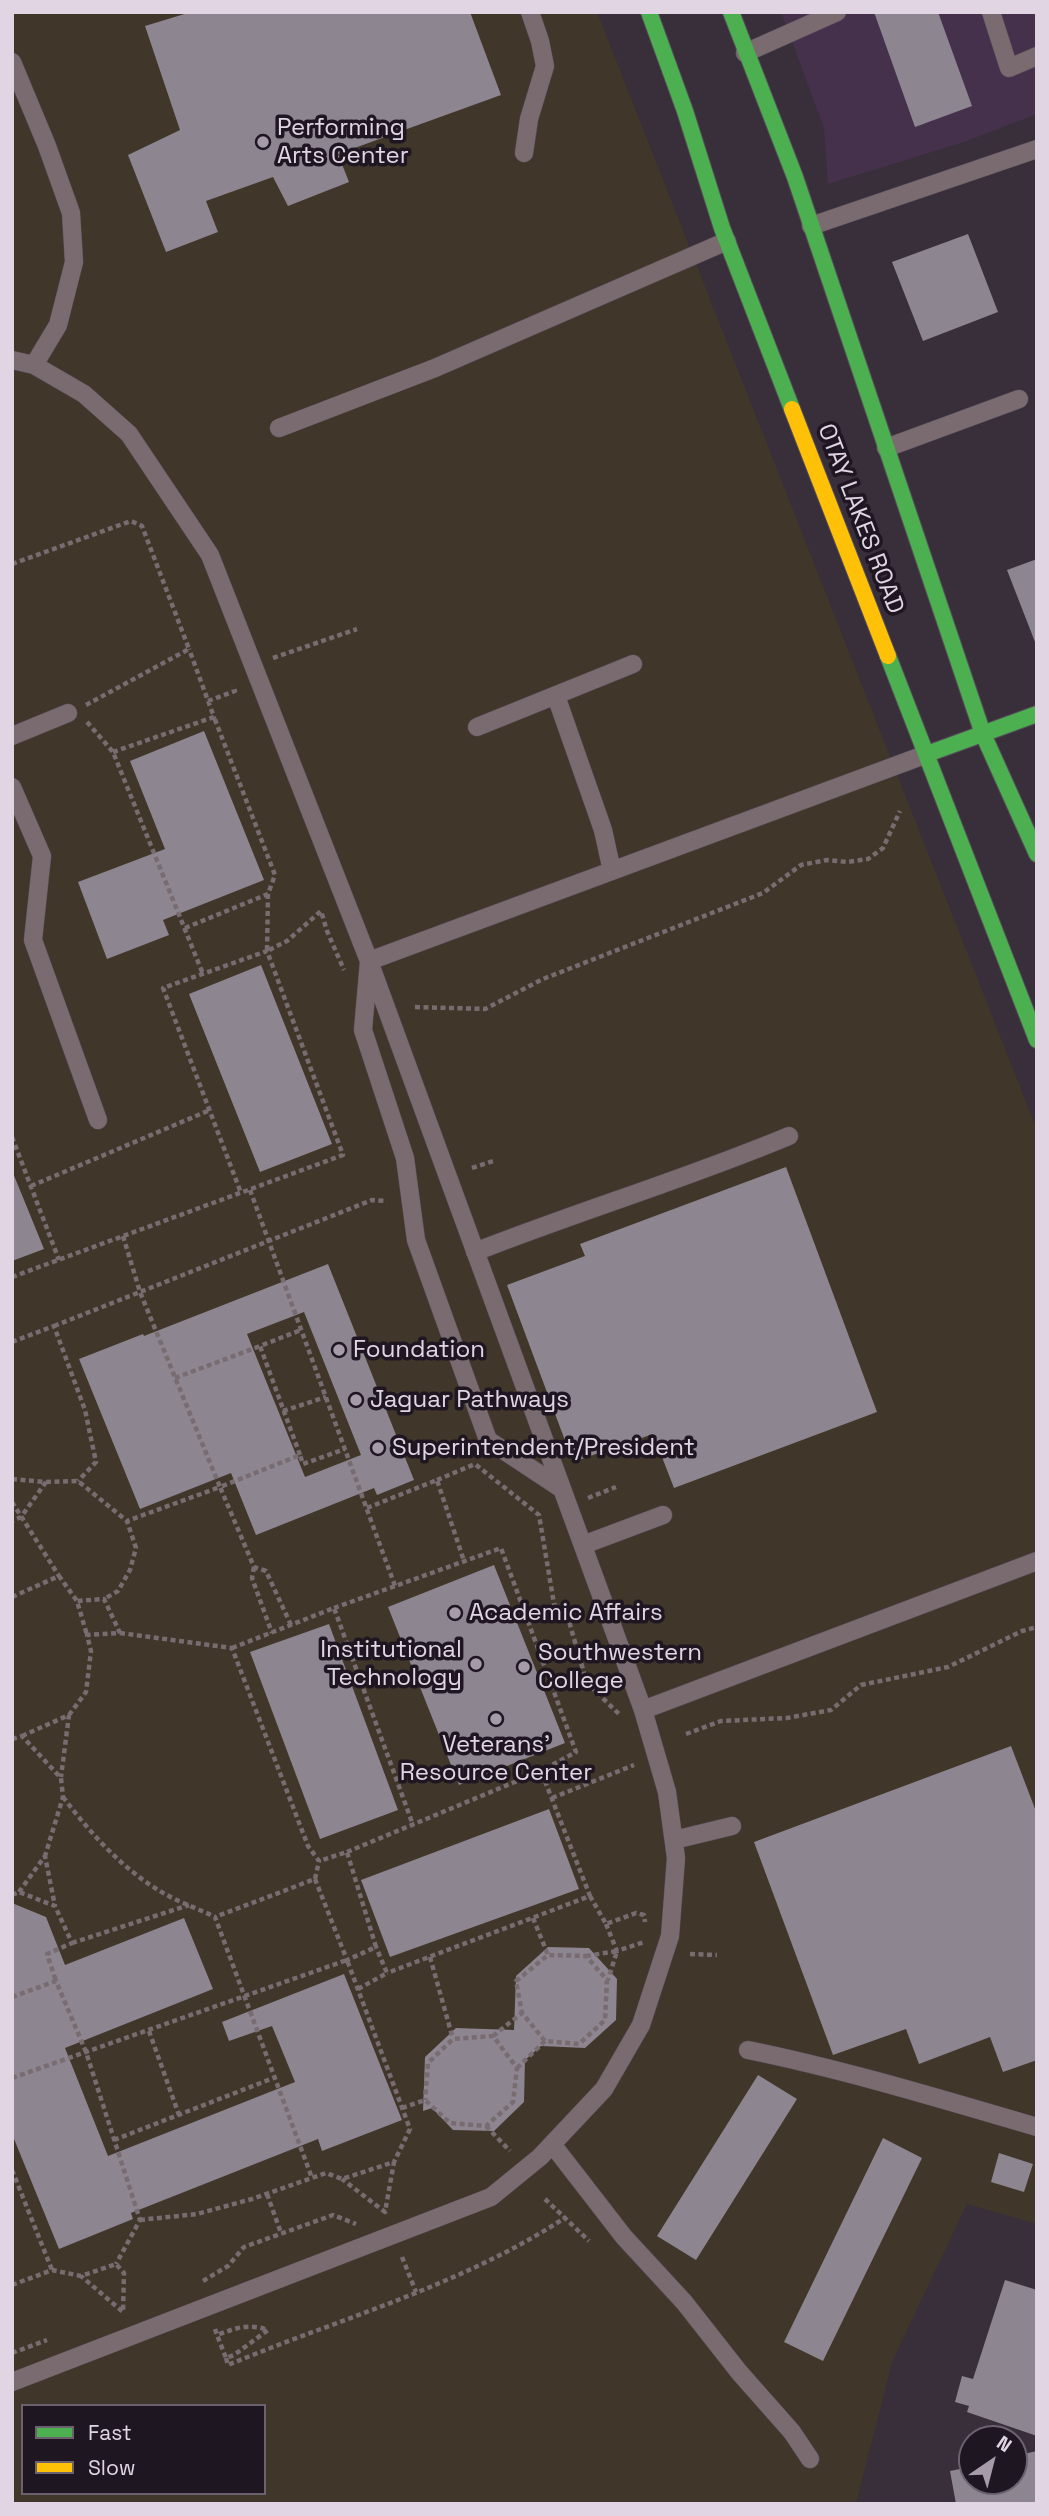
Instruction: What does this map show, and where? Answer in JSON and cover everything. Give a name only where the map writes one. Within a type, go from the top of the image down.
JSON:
[{"type":"main road","name":"OTAY LAKES ROAD","points":[[649,12],[685,111],[727,241],[1037,1040]]},
{"type":"main road","name":"OTAY LAKES ROAD","points":[[731,12],[795,177],[983,733],[1037,854]]},
{"type":"main road","points":[[927,754],[1037,714]]},
{"type":"lane","points":[[524,153],[529,119],[545,66],[530,12]]},
{"type":"lane","points":[[745,53],[837,12]]},
{"type":"lane","points":[[991,12],[1009,68],[1037,56]]},
{"type":"lane","points":[[12,62],[71,213],[74,262],[58,325],[34,365]]},
{"type":"lane","points":[[811,226],[1037,149]]},
{"type":"lane","points":[[279,428],[435,368],[727,241]]},
{"type":"lane","points":[[12,360],[34,365],[84,394],[129,434],[210,555],[369,961],[643,1710],[667,1792],[676,1858],[670,1936],[641,2025],[604,2089],[540,2157],[491,2197],[12,2382]]},
{"type":"lane","points":[[886,448],[1019,399]]},
{"type":"lane","points":[[478,727],[633,664]]},
{"type":"lane","points":[[556,696],[603,830],[612,871]]},
{"type":"lane","points":[[12,736],[72,712]]},
{"type":"lane","points":[[369,961],[927,754]]},
{"type":"lane","points":[[12,787],[42,856],[33,940],[98,1120]]},
{"type":"lane","points":[[369,961],[363,1030],[405,1158],[416,1240],[483,1428],[488,1440],[562,1489]]},
{"type":"lane","points":[[475,1252],[560,1219],[715,1167],[789,1136]]},
{"type":"lane","points":[[583,1545],[663,1515]]},
{"type":"lane","points":[[643,1710],[1037,1561]]},
{"type":"lane","points":[[674,1840],[732,1826]]},
{"type":"lane","points":[[748,2050],[897,2085],[1037,2127]]},
{"type":"lane","points":[[552,2144],[624,2237],[684,2302],[739,2372],[792,2432],[810,2459]]},
{"type":"path","points":[[12,564],[131,521],[142,526],[275,874],[268,894],[185,928]]},
{"type":"path","points":[[284,654],[357,629]]},
{"type":"path","points":[[190,649],[72,712],[113,752],[203,974]]},
{"type":"path","points":[[208,701],[235,691],[232,682]]},
{"type":"path","points":[[113,752],[214,717]]},
{"type":"path","points":[[415,1007],[485,1009],[543,979],[763,893],[802,865],[827,860],[847,862],[868,859],[883,848],[900,811]]},
{"type":"path","points":[[12,1278],[250,1190],[342,1155],[267,951],[163,988],[241,1193]]},
{"type":"path","points":[[31,1186],[210,1110]]},
{"type":"path","points":[[12,1137],[60,1260]]},
{"type":"path","points":[[472,1168],[496,1160]]},
{"type":"path","points":[[250,1190],[395,1586]]},
{"type":"path","points":[[12,1342],[372,1200],[388,1201],[390,1213]]},
{"type":"path","points":[[123,1236],[140,1292],[254,1567],[252,1578],[272,1633]]},
{"type":"path","points":[[54,1326],[85,1410],[96,1462],[78,1481]]},
{"type":"path","points":[[175,1377],[301,1330]]},
{"type":"path","points":[[260,1346],[303,1465],[345,1449]]},
{"type":"path","points":[[283,1411],[326,1397]]},
{"type":"path","points":[[472,1451],[475,1464],[539,1515],[554,1604],[568,1618],[587,1683],[621,1717]]},
{"type":"path","points":[[127,1521],[220,1488],[300,1455]]},
{"type":"path","points":[[367,1508],[475,1464]]},
{"type":"path","points":[[12,1479],[78,1481],[127,1521],[135,1548],[130,1570],[118,1591],[104,1599],[77,1601]]},
{"type":"path","points":[[437,1480],[464,1561]]},
{"type":"path","points":[[12,1521],[21,1517],[46,1482]]},
{"type":"path","points":[[588,1498],[616,1487]]},
{"type":"path","points":[[12,1502],[77,1601],[91,1651],[86,1692],[69,1715],[61,1778],[63,1797],[46,1856],[19,1892],[12,1895]]},
{"type":"path","points":[[87,1635],[120,1633],[232,1648],[501,1548],[576,1752],[541,1771],[347,1852],[319,1861]]},
{"type":"path","points":[[254,1567],[266,1571],[291,1625]]},
{"type":"path","points":[[12,1597],[59,1576]]},
{"type":"path","points":[[104,1599],[120,1633]]},
{"type":"path","points":[[334,1608],[413,1825]]},
{"type":"path","points":[[686,1734],[720,1721],[787,1718],[831,1710],[861,1685],[948,1667],[1022,1631],[1037,1628]]},
{"type":"path","points":[[232,1648],[308,1846],[319,1861],[315,1879],[410,2129],[394,2162],[385,2212]]},
{"type":"path","points":[[12,1739],[69,1715]]},
{"type":"path","points":[[22,1735],[61,1778]]},
{"type":"path","points":[[552,1798],[637,1764]]},
{"type":"path","points":[[541,1771],[590,1896],[617,1951],[607,1980],[605,2020],[579,2044],[545,2041],[522,2013],[516,1981],[548,1955],[586,1956],[617,1951],[644,1942],[644,1914],[636,1913],[606,1924]]},
{"type":"path","points":[[63,1797],[81,1822],[122,1863],[165,1894],[215,1917],[247,1996],[313,2178]]},
{"type":"path","points":[[347,1852],[376,1947],[387,1973]]},
{"type":"path","points":[[46,1856],[55,1906],[72,1943]]},
{"type":"path","points":[[215,1917],[315,1879]]},
{"type":"path","points":[[19,1892],[55,1906]]},
{"type":"path","points":[[358,1989],[387,1973],[590,1896]]},
{"type":"path","points":[[81,2276],[117,2264],[140,2220],[86,2052],[47,1954],[72,1943],[189,1905]]},
{"type":"path","points":[[533,1918],[548,1955]]},
{"type":"path","points":[[12,2078],[347,1961],[376,1947]]},
{"type":"path","points":[[690,1954],[717,1955]]},
{"type":"path","points":[[586,1956],[607,1980]]},
{"type":"path","points":[[430,1957],[453,2039]]},
{"type":"path","points":[[12,1997],[56,1981]]},
{"type":"path","points":[[425,2100],[428,2063],[453,2039],[493,2036],[522,2013]]},
{"type":"path","points":[[149,2031],[179,2115]]},
{"type":"path","points":[[493,2036],[517,2068]]},
{"type":"path","points":[[486,2126],[513,2102],[517,2068],[545,2041]]},
{"type":"path","points":[[114,2140],[276,2077]]},
{"type":"path","points":[[402,2108],[425,2100]]},
{"type":"path","points":[[425,2100],[450,2123],[486,2126],[511,2151],[501,2158]]},
{"type":"path","points":[[342,2179],[394,2162]]},
{"type":"path","points":[[12,2170],[52,2270]]},
{"type":"path","points":[[140,2220],[197,2214],[267,2194],[326,2173],[342,2179],[385,2212]]},
{"type":"path","points":[[267,2194],[281,2233]]},
{"type":"path","points":[[545,2199],[589,2242]]},
{"type":"path","points":[[375,2216],[398,2208]]},
{"type":"path","points":[[197,2284],[228,2266],[244,2247],[333,2215],[355,2224],[365,2220]]},
{"type":"path","points":[[212,2322],[228,2365],[416,2292],[500,2255],[566,2217]]},
{"type":"path","points":[[402,2257],[416,2292]]},
{"type":"path","points":[[117,2264],[124,2273],[123,2312]]},
{"type":"path","points":[[12,2285],[52,2270],[81,2276],[123,2312]]},
{"type":"path","points":[[110,2316],[135,2307]]},
{"type":"path","points":[[217,2335],[237,2327],[253,2325],[268,2330],[226,2358]]},
{"type":"path","points":[[12,2353],[49,2339]]},
{"type":"shaded area","name":"Southwestern College","points":[[12,12],[597,12],[1037,1130],[1037,2224],[967,2204],[892,2362],[856,2504],[12,2504]]},
{"type":"shaded area","points":[[781,12],[1037,12],[1037,114],[964,142],[828,184],[824,128]]},
{"type":"building","name":"Performing Arts Center","points":[[191,12],[470,12],[501,95],[338,154],[349,182],[288,206],[273,177],[206,201],[218,232],[166,252],[128,155],[180,130],[145,26]]},
{"type":"building","points":[[874,12],[938,12],[972,106],[915,127]]},
{"type":"building","points":[[968,234],[998,312],[923,341],[892,262]]},
{"type":"building","points":[[1037,559],[1037,641],[1035,642],[1007,570]]},
{"type":"building","points":[[204,731],[264,880],[163,920],[169,935],[107,959],[78,882],[165,849],[130,761]]},
{"type":"building","points":[[261,965],[332,1144],[260,1172],[189,994]]},
{"type":"building","points":[[786,1167],[877,1412],[674,1488],[653,1434],[573,1462],[507,1285],[585,1256],[580,1244]]},
{"type":"building","points":[[12,1174],[44,1249],[12,1261]]},
{"type":"building","points":[[328,1264],[414,1480],[377,1495],[374,1488],[256,1535],[231,1473],[140,1509],[79,1359],[143,1334],[144,1336]],"holes":[[[304,1312],[361,1455],[305,1477],[247,1334]]]},
{"type":"building","points":[[494,1565],[565,1743],[459,1785],[388,1607]]},
{"type":"building","points":[[329,1624],[398,1810],[320,1839],[250,1652]]},
{"type":"building","points":[[1011,1746],[1037,1814],[1037,2060],[1003,2072],[990,2037],[919,2064],[906,2029],[833,2055],[754,1842]]},
{"type":"building","points":[[549,1809],[579,1889],[390,1957],[361,1880]]},
{"type":"building","points":[[12,1903],[46,1917],[65,1965],[184,1918],[213,1989],[65,2048],[108,2156],[295,2082],[272,2026],[229,2041],[222,2022],[344,1974],[402,2120],[322,2151],[318,2139],[131,2213],[133,2219],[59,2249],[12,2134]]},
{"type":"building","points":[[548,1947],[589,1948],[617,1979],[616,2020],[585,2048],[541,2046],[525,2060],[524,2102],[494,2131],[453,2130],[432,2108],[423,2111],[425,2057],[456,2028],[514,2030],[516,1976]]},
{"type":"building","points":[[758,2075],[797,2099],[696,2260],[657,2236]]},
{"type":"building","points":[[883,2138],[922,2158],[823,2361],[784,2342]]},
{"type":"building","points":[[999,2153],[1033,2164],[1024,2192],[991,2182]]},
{"type":"building","points":[[1005,2280],[1037,2290],[1037,2436],[1028,2433],[1028,2425],[1005,2425],[967,2412],[969,2406],[955,2402],[962,2376],[973,2379]]},
{"type":"building","points":[[1037,2451],[1037,2504],[956,2504],[950,2471],[958,2469],[958,2495],[1028,2495],[1028,2453]]},
{"type":"traffic: fast","points":[[649,12],[685,111],[722,228],[792,409]]},
{"type":"traffic: fast","points":[[731,12],[795,177],[983,734],[1037,854]]},
{"type":"traffic: fast","points":[[888,656],[1037,1040]]},
{"type":"traffic: fast","points":[[927,754],[1037,714]]},
{"type":"traffic: slow","points":[[792,409],[888,656]]},
{"type":"place","name":"Performing Arts Center","points":[[263,142]]},
{"type":"place","name":"Foundation","points":[[339,1350]]},
{"type":"place","name":"Jaguar Pathways","points":[[356,1400]]},
{"type":"place","name":"Superintendent/President","points":[[378,1448]]},
{"type":"place","name":"Academic Affairs","points":[[455,1613]]},
{"type":"place","name":"Institutional Technology","points":[[476,1664]]},
{"type":"place","name":"Southwestern College","points":[[524,1667]]},
{"type":"place","name":"Veterans’ Resource Center","points":[[496,1719]]}]
